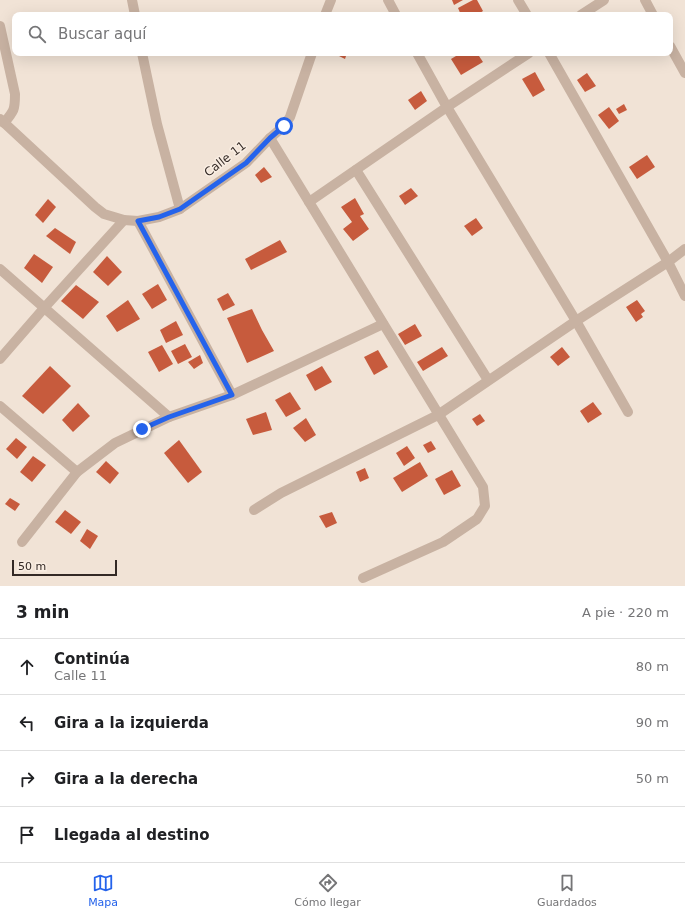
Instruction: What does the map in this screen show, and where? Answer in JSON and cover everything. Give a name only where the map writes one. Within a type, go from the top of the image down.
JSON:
[{"type":"street","points":[[132,0],[134,12]]},
{"type":"street","points":[[326,12],[331,0]]},
{"type":"street","points":[[388,0],[394,12]]},
{"type":"street","points":[[518,0],[525,12]]},
{"type":"street","points":[[586,12],[604,0]]},
{"type":"street","points":[[645,0],[651,12]]},
{"type":"street","points":[[0,26],[15,94],[13,111],[2,121]]},
{"type":"street","points":[[673,52],[685,74]]},
{"type":"street","points":[[143,56],[157,124],[180,209]]},
{"type":"street","name":"Calle 11","points":[[2,121],[104,214],[124,220],[138,221],[159,217],[180,209],[246,163],[284,126],[290,117],[311,56]]},
{"type":"street","points":[[419,56],[447,107],[576,321],[628,412]]},
{"type":"street","points":[[309,202],[447,107],[524,56]]},
{"type":"street","points":[[551,56],[668,262],[685,296]]},
{"type":"street","points":[[270,138],[482,486],[485,506],[477,519],[443,542],[363,578]]},
{"type":"street","points":[[356,170],[488,380]]},
{"type":"street","points":[[0,359],[124,220]]},
{"type":"street","points":[[138,221],[232,395]]},
{"type":"street","points":[[254,510],[282,494],[438,415],[576,321],[668,262],[685,249]]},
{"type":"street","points":[[0,269],[169,417]]},
{"type":"street","points":[[22,542],[76,472],[115,443],[169,417],[232,395],[383,324]]},
{"type":"street","points":[[0,406],[76,472]]},
{"type":"building","points":[[452,0],[463,0],[454,5]]},
{"type":"building","points":[[473,0],[477,0],[483,11],[460,12],[458,8]]},
{"type":"building","points":[[339,56],[346,56],[345,59]]},
{"type":"building","points":[[456,56],[479,56],[483,62],[461,75],[451,59]]},
{"type":"building","points":[[535,72],[545,90],[533,97],[522,79]]},
{"type":"building","points":[[587,73],[596,86],[585,92],[577,80]]},
{"type":"building","points":[[421,91],[427,101],[415,110],[408,100]]},
{"type":"building","points":[[624,104],[627,110],[619,114],[616,109]]},
{"type":"building","points":[[609,107],[619,121],[609,129],[598,115]]},
{"type":"building","points":[[647,155],[655,167],[637,179],[629,167]]},
{"type":"building","points":[[264,167],[272,177],[261,183],[255,175]]},
{"type":"building","points":[[411,188],[418,196],[405,205],[399,196]]},
{"type":"building","points":[[355,198],[364,214],[360,216],[369,229],[353,241],[343,229],[352,222],[341,207]]},
{"type":"building","points":[[48,199],[56,207],[43,223],[35,215]]},
{"type":"building","points":[[476,218],[483,228],[472,236],[464,226]]},
{"type":"building","points":[[55,228],[76,242],[70,254],[46,236]]},
{"type":"building","points":[[280,240],[287,252],[251,270],[245,259]]},
{"type":"building","points":[[34,254],[53,267],[42,283],[24,268]]},
{"type":"building","points":[[107,256],[122,272],[108,286],[93,272]]},
{"type":"building","points":[[158,284],[167,300],[152,309],[142,294]]},
{"type":"building","points":[[76,285],[99,302],[83,319],[61,301]]},
{"type":"building","points":[[228,293],[235,305],[223,311],[217,299]]},
{"type":"building","points":[[128,300],[140,319],[117,332],[106,316]]},
{"type":"building","points":[[637,300],[645,311],[641,314],[643,317],[636,322],[626,307]]},
{"type":"building","points":[[252,309],[274,351],[247,363],[227,318]]},
{"type":"building","points":[[176,321],[183,335],[166,343],[160,330]]},
{"type":"building","points":[[415,324],[422,336],[405,345],[398,334]]},
{"type":"building","points":[[185,344],[192,357],[178,364],[171,351]]},
{"type":"building","points":[[162,345],[173,364],[159,372],[148,352]]},
{"type":"building","points":[[442,347],[448,356],[423,371],[417,362]]},
{"type":"building","points":[[562,347],[570,357],[558,366],[550,357]]},
{"type":"building","points":[[378,350],[388,367],[374,375],[364,357]]},
{"type":"building","points":[[200,355],[203,363],[194,369],[188,362]]},
{"type":"building","points":[[50,366],[71,386],[43,414],[22,396]]},
{"type":"building","points":[[322,366],[332,382],[315,391],[306,375]]},
{"type":"building","points":[[290,392],[301,409],[286,417],[275,400]]},
{"type":"building","points":[[593,402],[602,414],[588,423],[580,411]]},
{"type":"building","points":[[78,403],[90,416],[73,432],[62,420]]},
{"type":"building","points":[[266,412],[272,430],[253,435],[246,419]]},
{"type":"building","points":[[480,414],[485,421],[477,426],[472,419]]},
{"type":"building","points":[[306,418],[316,435],[305,442],[293,428]]},
{"type":"building","points":[[16,438],[27,447],[17,459],[6,449]]},
{"type":"building","points":[[179,440],[202,472],[188,483],[164,453]]},
{"type":"building","points":[[431,441],[436,449],[428,453],[423,445]]},
{"type":"building","points":[[407,446],[415,458],[404,466],[396,453]]},
{"type":"building","points":[[33,456],[46,465],[32,482],[20,472]]},
{"type":"building","points":[[106,461],[119,473],[110,484],[96,472]]},
{"type":"building","points":[[420,462],[428,476],[402,492],[393,478]]},
{"type":"building","points":[[365,468],[369,478],[360,482],[356,472]]},
{"type":"building","points":[[452,470],[461,486],[444,495],[435,479]]},
{"type":"building","points":[[10,498],[20,504],[15,511],[5,504]]},
{"type":"building","points":[[65,510],[81,522],[71,534],[55,522]]},
{"type":"building","points":[[332,512],[337,523],[326,528],[319,516]]},
{"type":"building","points":[[87,529],[98,536],[90,549],[80,541]]},
{"type":"route","points":[[142,429],[169,417],[232,395],[138,221],[159,217],[180,209],[246,163],[284,126]]}]
